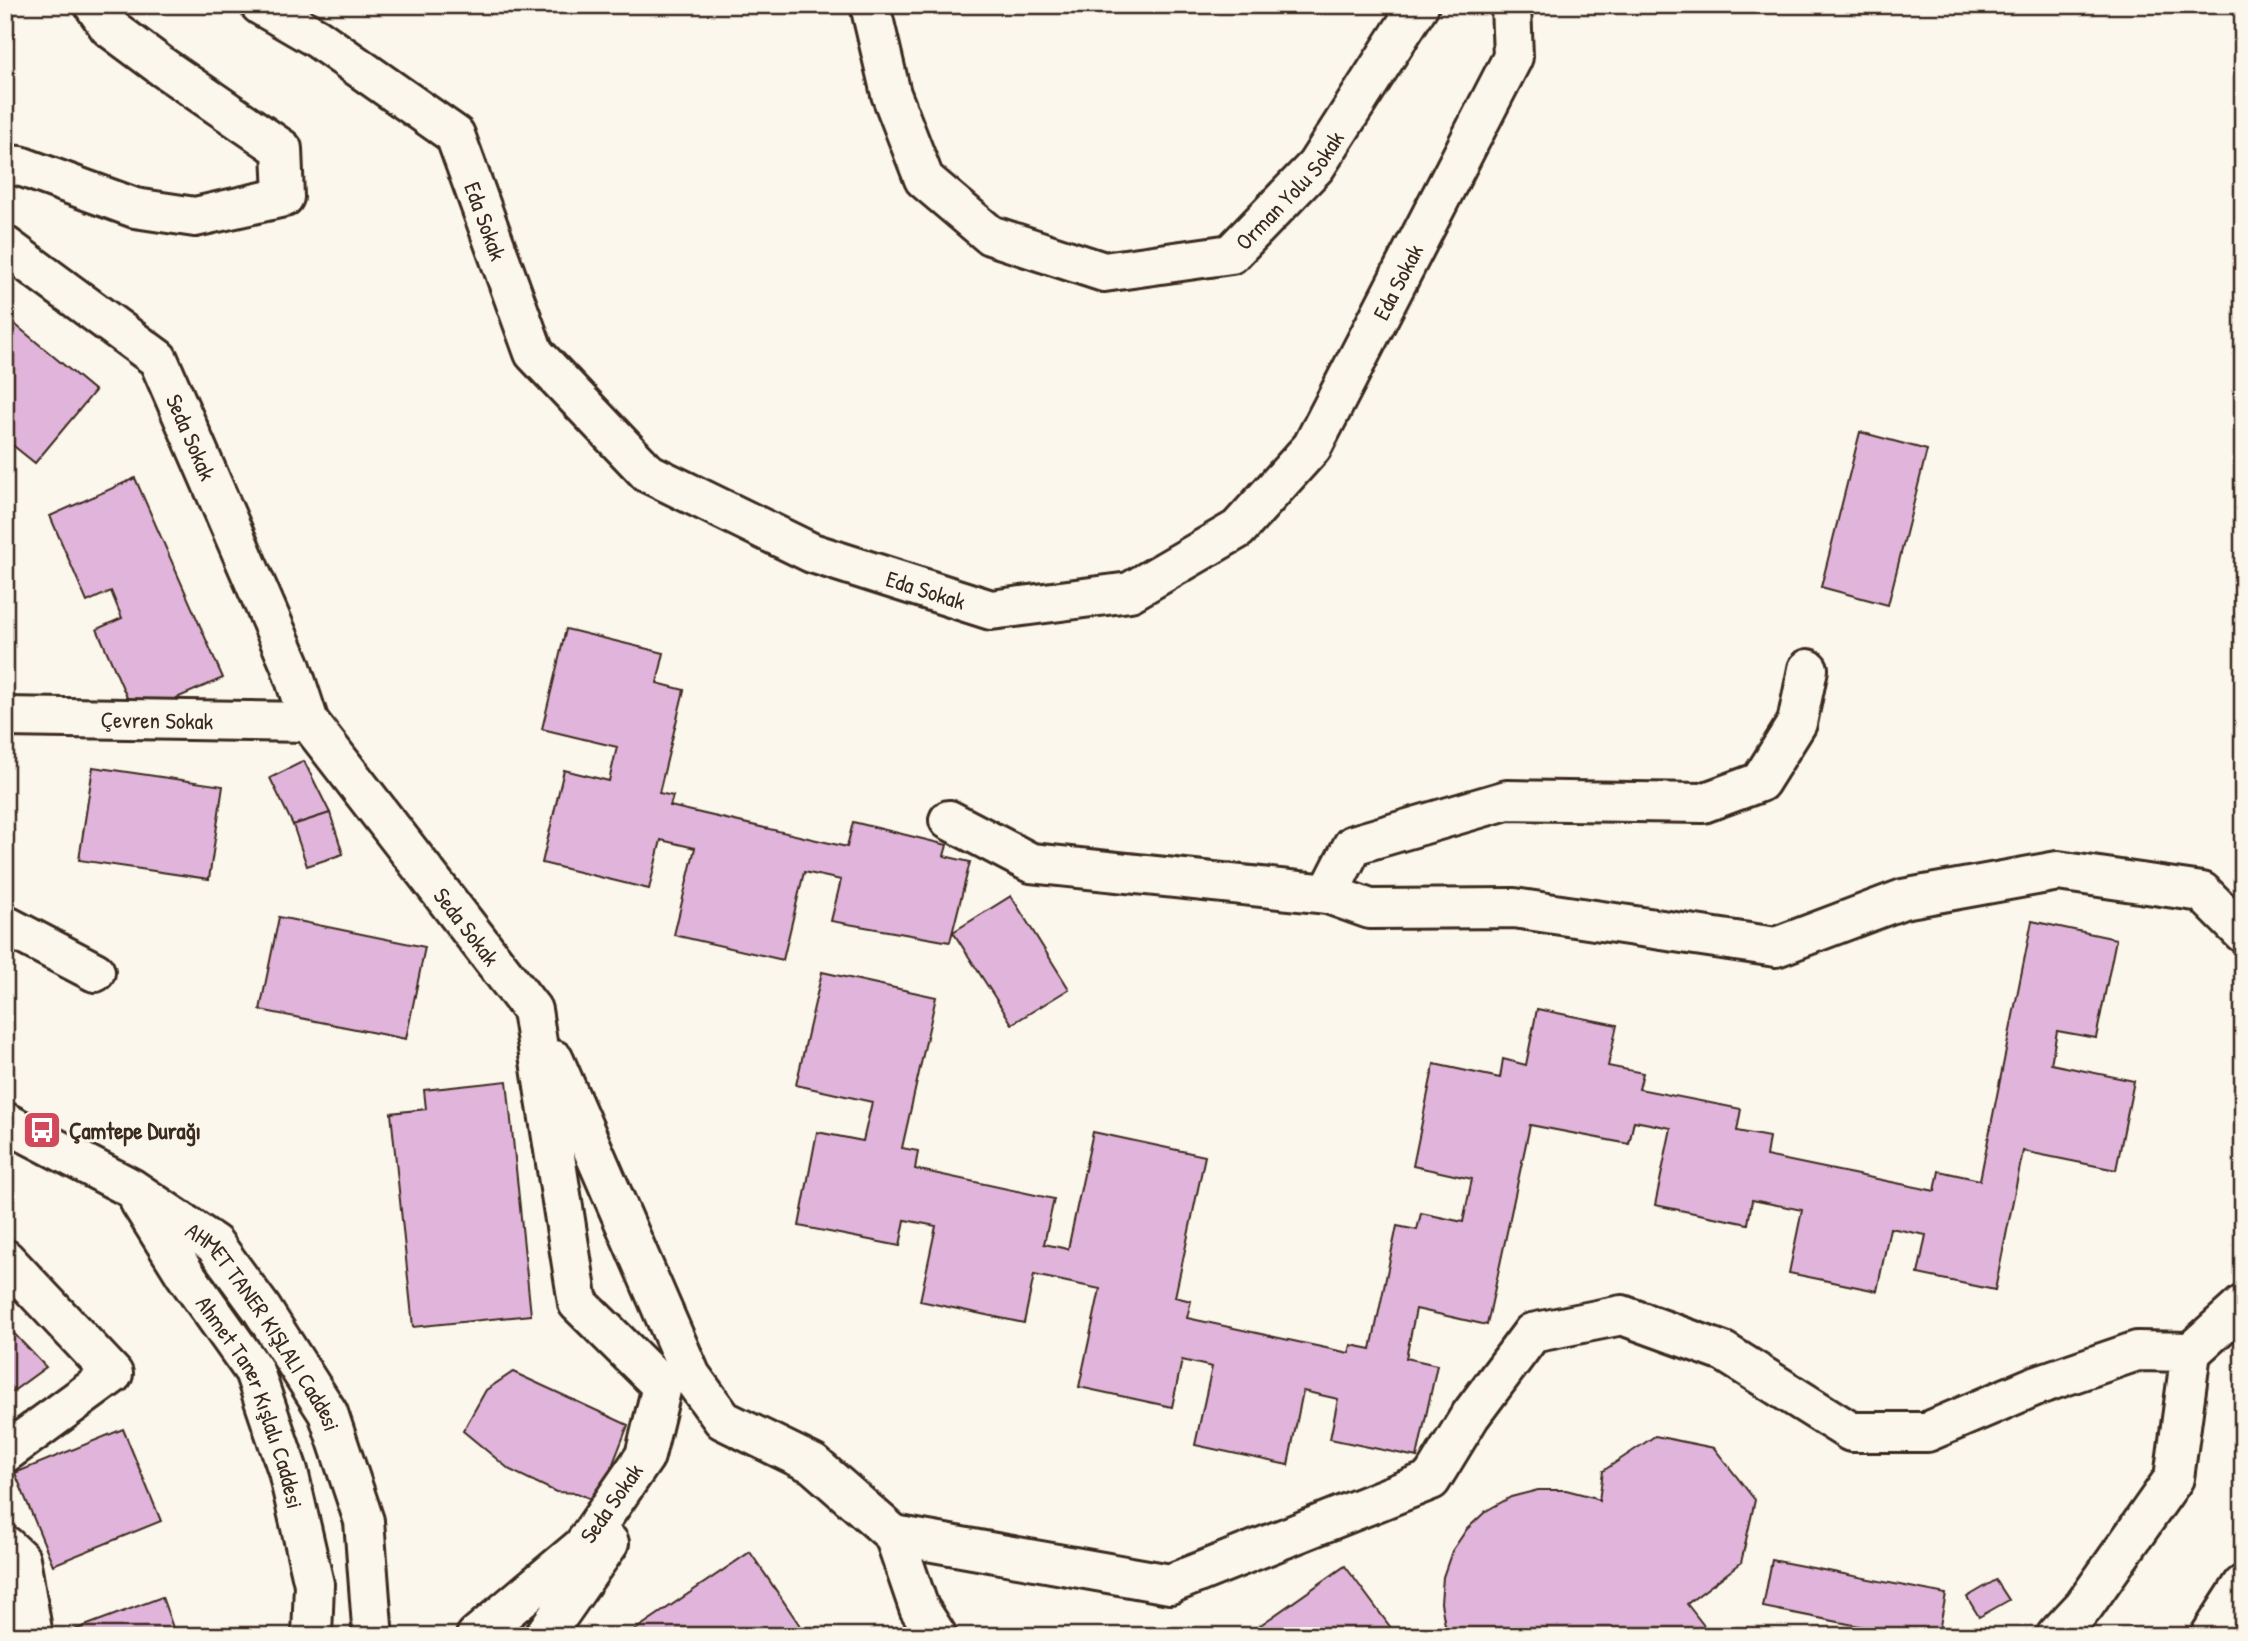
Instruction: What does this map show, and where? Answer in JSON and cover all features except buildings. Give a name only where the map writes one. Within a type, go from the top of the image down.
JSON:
[{"type":"street","points":[[5,165],[20,166],[135,208],[195,217],[227,212],[284,197],[282,149],[109,27],[94,5]]},
{"type":"street","name":"Eda Sokak","points":[[260,5],[317,38],[455,135],[534,353],[648,473],[812,553],[991,610],[1130,592],[1238,529],[1312,447],[1513,57],[1511,5]]},
{"type":"street","name":"Orman Yolu Sokak","points":[[870,5],[891,94],[924,179],[990,235],[1104,272],[1231,254],[1316,166],[1419,5]]},
{"type":"street","name":"Seda Sokak","points":[[5,246],[158,359],[290,664],[309,722],[532,1010],[578,1303],[663,1386],[645,1456],[583,1546],[476,1636]]},
{"type":"street","points":[[1328,894],[1353,845],[1507,800],[1703,803],[1760,782],[1797,723],[1808,669]]},
{"type":"street","name":"Çevren Sokak","points":[[5,717],[309,722]]},
{"type":"street","points":[[949,820],[1031,863],[1328,894],[1370,909],[1514,908],[1776,947],[1903,899],[2058,871],[2202,892],[2243,933]]},
{"type":"street","points":[[5,925],[95,972]]},
{"type":"street","points":[[532,1010],[691,1376],[723,1420],[813,1464],[894,1535],[919,1608],[937,1636]]},
{"type":"street","name":"AHMET TANER KIŞLALI Caddesi","points":[[5,1122],[131,1188],[214,1244],[261,1308],[328,1413],[364,1521],[372,1636]]},
{"type":"street","name":"Ahmet Taner Kışlalı Caddesi","points":[[131,1188],[185,1275],[254,1371],[288,1471],[314,1584],[312,1636]]},
{"type":"street","points":[[5,1259],[113,1374],[5,1452]]},
{"type":"street","points":[[2056,1636],[2084,1606],[2174,1478],[2191,1352],[2243,1305]]},
{"type":"street","points":[[894,1535],[1170,1584],[1431,1480],[1470,1416],[1532,1333],[1622,1315],[1724,1352],[1851,1432],[1927,1432],[2035,1386],[2137,1351],[2191,1352]]},
{"type":"street","points":[[544,1636],[654,1480],[691,1376]]},
{"type":"street","points":[[5,1545],[20,1559],[33,1636]]},
{"type":"street","points":[[2210,1636],[2241,1591]]},
{"type":"place","name":"Çamtepe Durağı","points":[[42,1130]]}]
